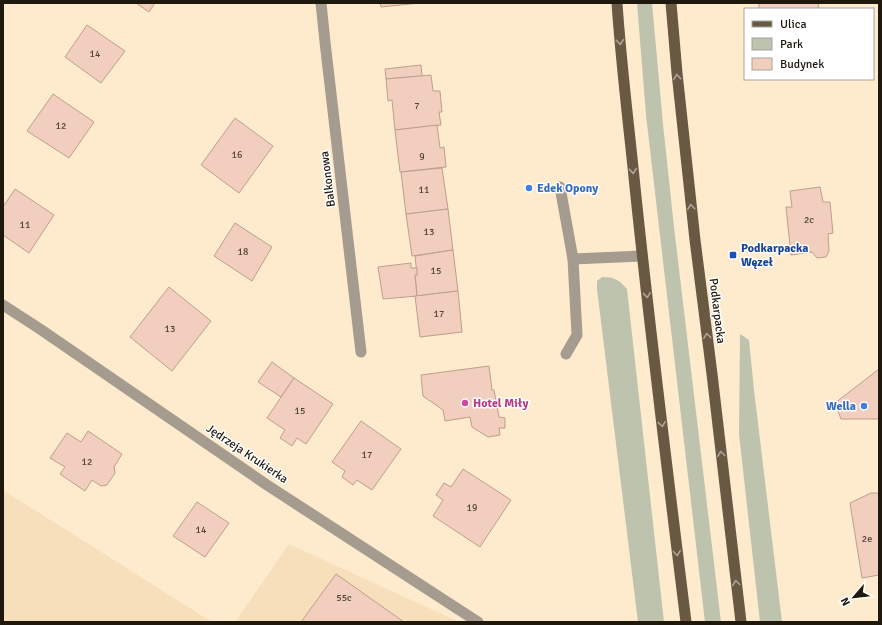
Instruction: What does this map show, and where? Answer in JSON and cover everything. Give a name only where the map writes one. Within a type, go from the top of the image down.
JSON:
[{"type":"main road","points":[[617,3],[642,256],[686,622]]},
{"type":"main road","name":"Podkarpacka","points":[[671,3],[676,73],[741,622]]},
{"type":"street","name":"Balkonowa","points":[[322,3],[325,42],[361,352]]},
{"type":"street","points":[[560,187],[573,259],[577,335],[566,354]]},
{"type":"street","points":[[573,259],[642,256]]},
{"type":"street","name":"Jędrzeja Krukierka","points":[[3,305],[267,485],[478,622]]},
{"type":"shaded area","points":[[3,490],[212,622],[3,622]]},
{"type":"shaded area","points":[[289,544],[459,622],[235,622]]},
{"type":"green space","points":[[637,3],[652,3],[674,227],[721,622],[705,622],[646,115]]},
{"type":"green space","points":[[602,277],[616,280],[622,283],[627,289],[664,622],[638,622],[597,289],[597,281]]},
{"type":"green space","points":[[740,334],[749,340],[782,622],[760,622],[739,434]]},
{"type":"building","points":[[136,3],[155,3],[149,12]]},
{"type":"building","points":[[380,3],[420,3],[381,7]]},
{"type":"building","points":[[759,3],[818,3],[819,8],[759,8]]},
{"type":"building","points":[[87,25],[125,51],[101,83],[65,57]]},
{"type":"building","points":[[421,65],[422,76],[386,79],[385,69]]},
{"type":"building","points":[[431,75],[433,91],[440,91],[442,112],[439,112],[441,125],[395,130],[392,100],[388,101],[386,79]]},
{"type":"building","points":[[53,94],[94,122],[69,158],[27,131]]},
{"type":"building","points":[[235,118],[273,146],[239,193],[201,165]]},
{"type":"building","points":[[437,125],[440,148],[444,147],[446,167],[400,172],[395,130]]},
{"type":"building","points":[[442,168],[448,209],[406,214],[401,172]]},
{"type":"building","points":[[820,187],[823,202],[830,202],[833,233],[828,234],[829,251],[826,257],[817,258],[812,252],[791,255],[786,207],[792,207],[790,191]]},
{"type":"building","points":[[15,189],[54,215],[29,253],[3,235],[3,207]]},
{"type":"building","points":[[448,209],[453,250],[412,256],[406,214]]},
{"type":"building","points":[[235,223],[272,247],[252,281],[214,256]]},
{"type":"building","points":[[453,250],[458,291],[417,296],[415,256]]},
{"type":"building","points":[[411,263],[411,268],[417,268],[417,275],[415,275],[417,296],[383,299],[378,267]]},
{"type":"building","points":[[169,287],[211,321],[172,371],[130,337]]},
{"type":"building","points":[[458,291],[462,332],[420,337],[415,296]]},
{"type":"building","points":[[272,362],[294,378],[281,397],[258,382]]},
{"type":"building","name":"Hotel Miły","points":[[489,366],[492,390],[494,390],[499,417],[505,418],[505,428],[499,428],[500,435],[488,437],[472,427],[470,417],[445,421],[443,410],[423,396],[421,375]]},
{"type":"building","points":[[879,369],[879,419],[841,419],[835,403]]},
{"type":"building","points":[[294,378],[333,404],[306,444],[297,438],[292,446],[280,438],[285,430],[267,418]]},
{"type":"building","points":[[361,421],[401,449],[372,490],[357,480],[353,485],[342,477],[345,471],[332,462]]},
{"type":"building","points":[[88,431],[122,454],[114,467],[115,473],[107,485],[101,486],[92,480],[85,491],[60,474],[65,467],[50,458],[67,433],[81,442]]},
{"type":"building","points":[[463,469],[511,500],[480,547],[433,516],[443,500],[436,495],[444,483],[451,487]]},
{"type":"building","points":[[871,493],[879,493],[879,575],[862,578],[850,503]]},
{"type":"building","points":[[197,502],[229,523],[205,557],[173,536]]},
{"type":"building","points":[[336,574],[404,622],[301,622]]},
{"type":"place","name":"Edek Opony","points":[[529,188]]},
{"type":"place","name":"Podkarpacka Węzeł","points":[[733,255]]},
{"type":"place","name":"Hotel Miły","points":[[465,403]]},
{"type":"place","name":"Wella","points":[[864,406]]}]
